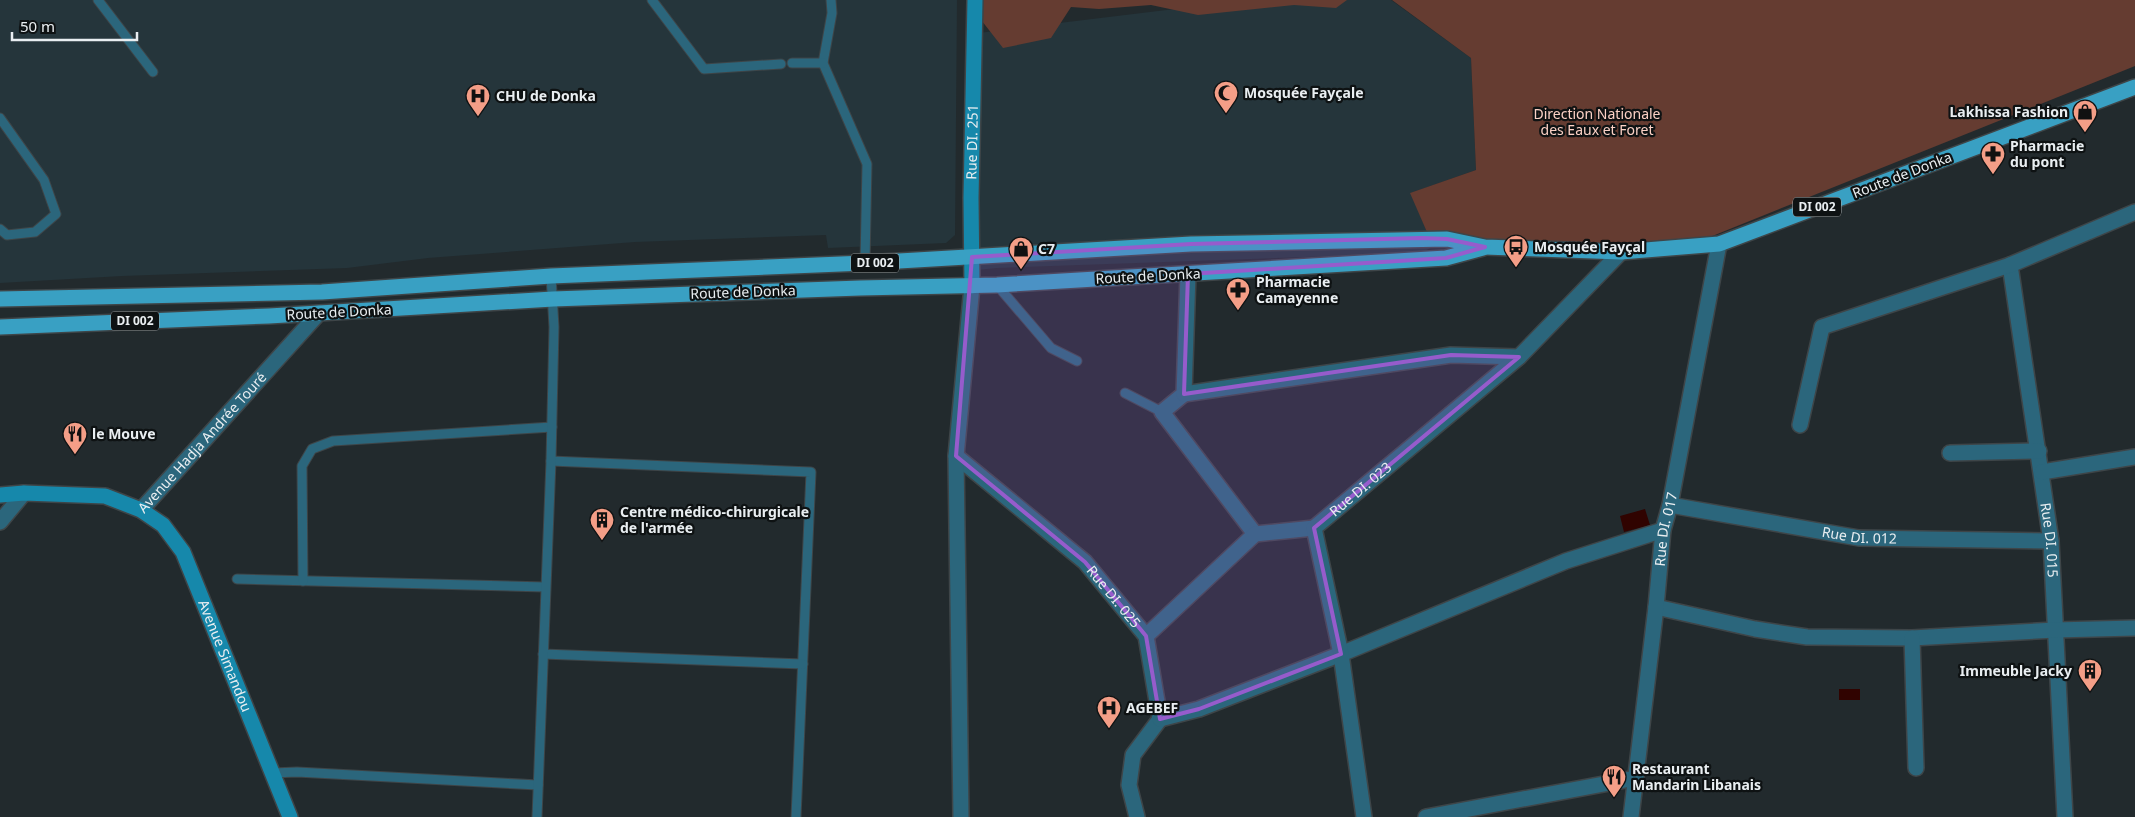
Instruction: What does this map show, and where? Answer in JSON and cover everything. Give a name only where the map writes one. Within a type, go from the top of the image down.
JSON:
[{"type":"main road","name":"Rue DI. 251","points":[[972,286],[975,0]]},
{"type":"main road","name":"Route de Donka","points":[[0,299],[322,292],[551,276],[865,263],[1191,244],[1421,238],[1448,239],[1485,247],[1621,252],[1719,244],[2135,87]]},
{"type":"main road","name":"Route de Donka","points":[[0,327],[319,313],[553,299],[997,285],[1446,258],[1485,247]]},
{"type":"main road","name":"Avenue Hadja Andrée Touré","points":[[0,495],[24,493],[105,496],[141,510]]},
{"type":"main road","name":"Avenue Simandou","points":[[141,510],[163,525],[183,552],[290,817]]},
{"type":"street","points":[[1800,425],[1822,326],[2010,265],[2135,212]]},
{"type":"street","name":"Rue DI. 017","points":[[1632,817],[1663,530],[1670,505],[1719,244]]},
{"type":"street","name":"Rue DI. 023","points":[[1314,528],[1519,357],[1621,252]]},
{"type":"street","name":"Rue DI. 015","points":[[2010,265],[2051,541],[2065,817]]},
{"type":"street","points":[[1184,394],[1188,274]]},
{"type":"street","points":[[961,817],[956,456],[972,286]]},
{"type":"street","name":"Avenue Hadja Andrée Touré","points":[[141,510],[319,313]]},
{"type":"street","points":[[1255,534],[1162,412],[1184,394],[1451,355],[1519,357]]},
{"type":"street","points":[[1950,453],[2039,451]]},
{"type":"street","name":"Rue DI. 025","points":[[956,456],[1085,562],[1146,636],[1160,719]]},
{"type":"street","points":[[2042,472],[2135,457]]},
{"type":"street","points":[[0,522],[24,493]]},
{"type":"street","name":"Rue DI. 012","points":[[1670,505],[1859,538],[2051,541]]},
{"type":"street","points":[[1146,636],[1255,534],[1314,528],[1341,654],[1364,817]]},
{"type":"street","points":[[1137,817],[1129,785],[1133,755],[1160,719],[1199,709],[1341,654],[1566,561],[1663,530]]},
{"type":"street","points":[[1656,606],[1755,629],[1807,637],[1912,638],[2056,630],[2135,628]]},
{"type":"street","points":[[1912,638],[1916,768]]},
{"type":"street","points":[[1426,817],[1636,778]]},
{"type":"lane","points":[[98,0],[152,72]]},
{"type":"lane","points":[[652,0],[704,69],[781,64]]},
{"type":"lane","points":[[831,0],[832,13],[823,63],[867,164],[865,263]]},
{"type":"lane","points":[[792,63],[823,63]]},
{"type":"lane","points":[[0,118],[44,180],[56,214],[35,232],[7,235],[0,229]]},
{"type":"lane","points":[[537,817],[552,427],[553,299],[551,276]]},
{"type":"lane","points":[[997,285],[1051,348],[1077,362]]},
{"type":"lane","points":[[1125,393],[1162,412]]},
{"type":"lane","points":[[303,581],[302,466],[312,449],[333,441],[552,427]]},
{"type":"lane","points":[[551,461],[811,472],[796,817]]},
{"type":"lane","points":[[237,579],[545,587]]},
{"type":"lane","points":[[542,654],[803,664]]},
{"type":"lane","points":[[273,773],[297,772],[538,785]]},
{"type":"highlighted area","points":[[1421,238],[1447,239],[1485,247],[1446,258],[1188,274],[1184,394],[1451,355],[1519,357],[1314,528],[1341,654],[1199,709],[1160,719],[1146,636],[1085,562],[956,456],[972,257],[1191,244]]},
{"type":"shaded area","name":"CHU de Donka","points":[[0,0],[957,0],[955,235],[946,243],[828,248],[826,235],[635,242],[428,258],[347,268],[122,276],[0,283]]},
{"type":"shaded area","name":"Mosquée Fayçale","points":[[1249,0],[1391,0],[1471,58],[1476,170],[1411,193],[1433,246],[1422,253],[977,270],[978,33]]},
{"type":"shaded area","points":[[1645,509],[1650,525],[1624,532],[1620,516]]},
{"type":"shaded area","points":[[1839,689],[1860,689],[1860,700],[1839,700]]},
{"type":"green space","points":[[971,0],[1347,0],[1336,8],[1294,5],[1198,15],[1151,5],[1099,9],[1071,7],[1051,38],[1003,48],[971,7]]},
{"type":"green space","name":"Direction Nationale des Eaux et Foret","points":[[1392,0],[2135,0],[2135,66],[1700,241],[1433,246],[1410,193],[1476,170],[1471,58]]},
{"type":"place","name":"Mosquée Fayçale","points":[[1226,114]]},
{"type":"place","name":"CHU de Donka","points":[[478,117]]},
{"type":"place","name":"Lakhissa Fashion","points":[[2085,133]]},
{"type":"place","name":"Pharmacie du pont","points":[[1993,175]]},
{"type":"place","name":"Mosquée Fayçal","points":[[1516,268]]},
{"type":"place","name":"C7","points":[[1021,270]]},
{"type":"place","name":"Pharmacie Camayenne","points":[[1238,311]]},
{"type":"place","name":"le Mouve","points":[[75,455]]},
{"type":"place","name":"Centre médico-chirurgicale de l'armée","points":[[602,541]]},
{"type":"place","name":"Immeuble Jacky","points":[[2090,692]]},
{"type":"place","name":"AGEBEF","points":[[1109,729]]},
{"type":"place","name":"Restaurant Mandarin Libanais","points":[[1614,798]]}]
